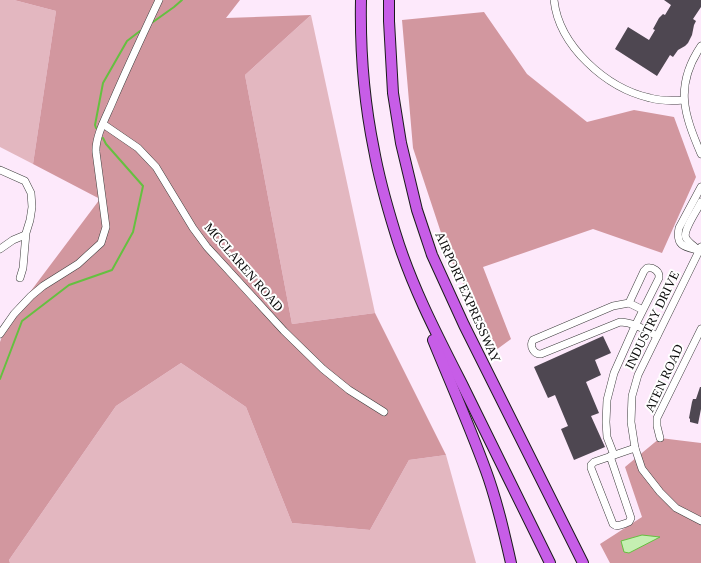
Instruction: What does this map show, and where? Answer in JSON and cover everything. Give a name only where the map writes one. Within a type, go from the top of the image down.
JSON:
[{"type":"highway","points":[[361,0],[363,65],[367,107],[384,210],[399,262],[470,427],[505,534],[511,563]]},
{"type":"highway","name":"AIRPORT EXPRESSWAY","points":[[389,0],[393,93],[401,143],[417,210],[432,255],[464,326],[583,563]]},
{"type":"highway","points":[[374,150],[395,233],[411,279],[435,332],[550,563]]},
{"type":"highway","points":[[464,326],[589,563]]},
{"type":"street","points":[[0,334],[14,314],[31,296],[43,286],[78,264],[101,243],[106,227],[95,148],[103,124],[159,0]]},
{"type":"street","points":[[554,0],[560,25],[572,45],[604,77],[627,90],[649,98],[661,100],[684,100]]},
{"type":"street","points":[[701,46],[687,76],[684,92],[688,121],[701,154]]},
{"type":"street","name":"MCCLAREN ROAD","points":[[103,124],[138,148],[156,167],[193,228],[207,247],[322,369],[349,390],[384,412]]},
{"type":"street","points":[[0,170],[23,180],[29,188],[32,199],[30,220],[25,235],[23,268],[20,278]]},
{"type":"street","points":[[700,249],[687,240],[685,232],[701,187]]},
{"type":"street","points":[[690,216],[701,202]]},
{"type":"street","points":[[0,249],[13,240],[25,235]]},
{"type":"street","name":"INDUSTRY DRIVE","points":[[700,249],[638,375],[632,396],[631,422],[634,448],[642,469],[660,492],[676,508],[701,522]]},
{"type":"street","points":[[629,303],[645,270],[650,268],[657,271],[660,274],[659,278],[614,373],[607,400],[607,436],[612,455],[631,518],[629,522],[615,526],[591,467],[594,462],[612,455],[634,448]]},
{"type":"street","points":[[643,310],[629,303],[613,306],[533,340],[531,344],[535,352],[539,354],[620,322],[626,322],[657,336]]},
{"type":"street","name":"ATEN ROAD","points":[[660,438],[657,418],[701,329]]},
{"type":"shaded area","points":[[0,0],[14,0],[56,11],[33,164],[0,147]]},
{"type":"shaded area","points":[[14,0],[240,0],[226,18],[311,15],[245,75],[292,324],[375,313],[446,455],[409,460],[370,530],[292,523],[246,407],[181,363],[116,406],[9,560],[10,563],[0,563],[0,342],[6,324],[100,199],[33,164],[56,11]]},
{"type":"shaded area","points":[[484,12],[527,74],[587,122],[634,110],[674,117],[696,177],[662,253],[593,229],[483,267],[511,339],[496,350],[448,254],[413,148],[402,20]]},
{"type":"shaded area","points":[[311,15],[375,313],[292,324],[245,75]]},
{"type":"shaded area","points":[[181,363],[246,407],[292,523],[370,530],[409,460],[446,455],[476,563],[10,563],[9,560],[116,406]]},
{"type":"shaded area","points":[[660,438],[701,443],[701,563],[610,563],[600,544],[642,517],[625,467]]},
{"type":"shaded area","points":[[642,535],[660,537],[629,553],[624,552],[621,541]]},
{"type":"building","points":[[664,0],[701,0],[701,7],[693,19],[696,21],[688,43],[678,50],[673,57],[670,55],[657,76],[615,49],[628,27],[649,40],[655,30],[653,29],[659,18],[663,14],[665,15],[671,5]]},
{"type":"building","points":[[603,336],[611,353],[595,360],[601,375],[586,382],[599,413],[591,416],[605,447],[574,460],[561,429],[568,426],[555,395],[548,398],[534,367]]},
{"type":"building","points":[[700,387],[701,409],[698,424],[690,422],[689,418],[693,399],[696,399]]},
{"type":"waterway","points":[[153,22],[182,0]]},
{"type":"waterway","points":[[96,128],[95,125],[103,83],[127,41],[140,31]]},
{"type":"waterway","points":[[0,379],[22,321],[69,285],[112,270],[133,232],[143,186],[106,144],[103,138]]}]
